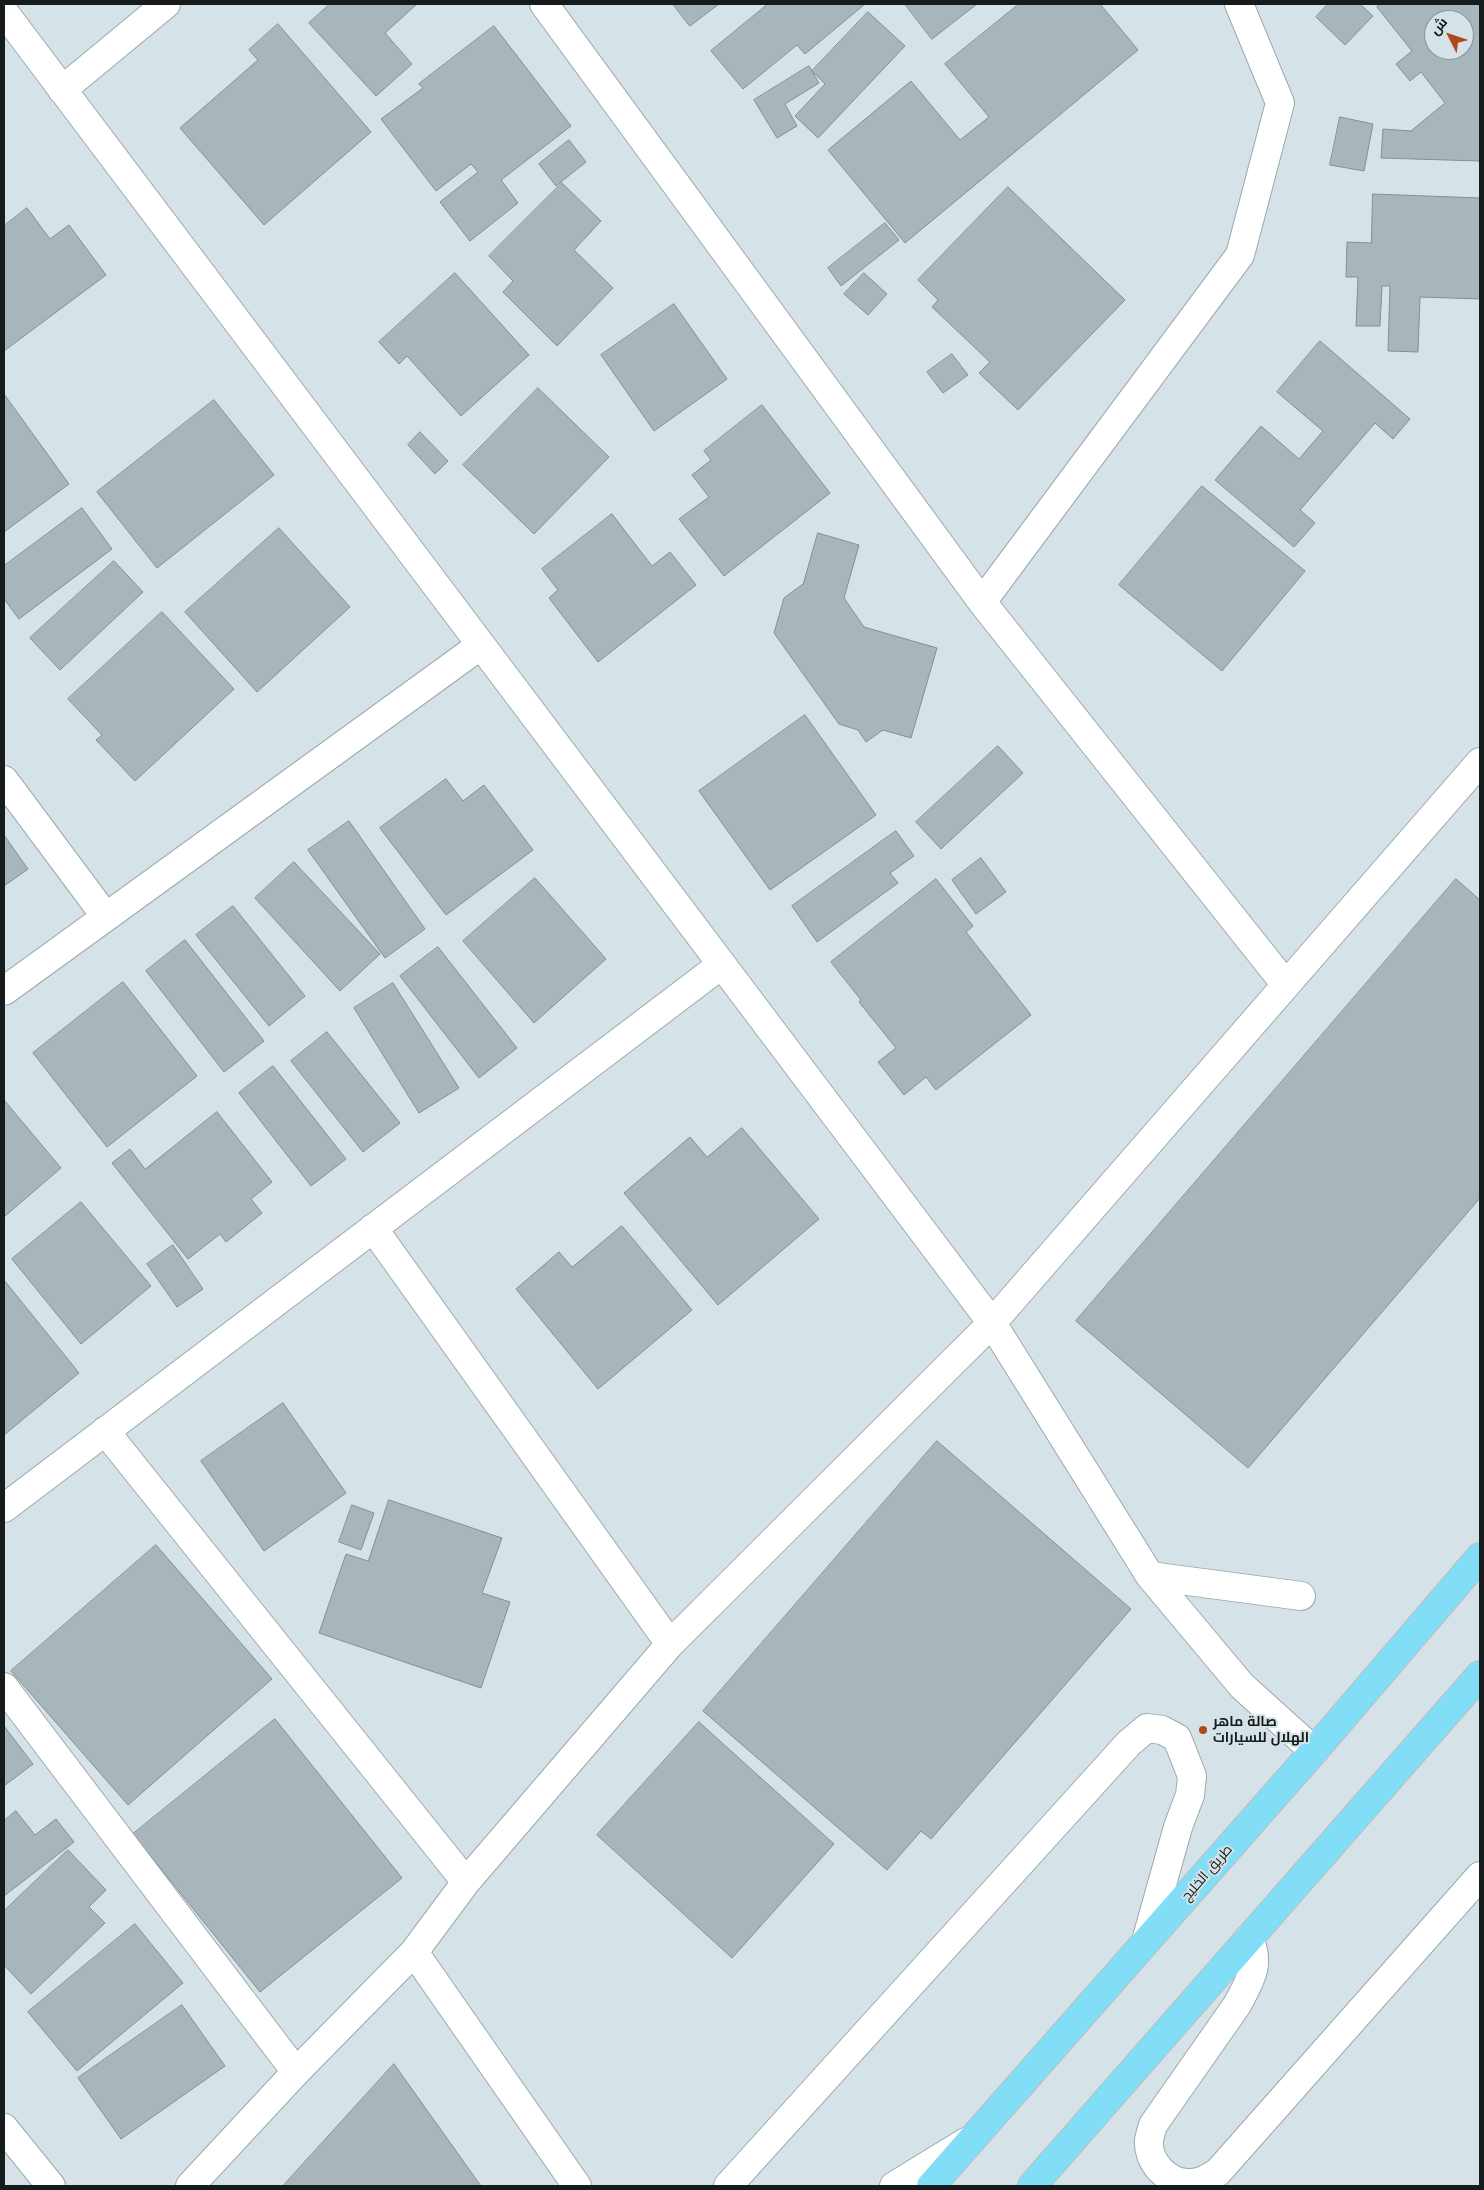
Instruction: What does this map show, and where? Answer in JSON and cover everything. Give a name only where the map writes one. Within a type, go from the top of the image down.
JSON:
[{"type":"main road","name":"طريق الخليج","points":[[931,2186],[1314,1751],[1480,1558]]},
{"type":"main road","points":[[1032,2186],[1480,1675]]},
{"type":"street","points":[[62,90],[166,4]]},
{"type":"street","points":[[544,4],[982,602],[1286,985]]},
{"type":"street","points":[[982,602],[1240,255],[1280,103],[1239,4]]},
{"type":"street","points":[[4,12],[992,1323],[1150,1576],[1242,1686],[1314,1751]]},
{"type":"street","points":[[4,991],[481,645]]},
{"type":"street","points":[[190,2186],[296,2072],[414,1952],[466,1882],[670,1644],[992,1323],[1480,762]]},
{"type":"street","points":[[4,780],[106,917]]},
{"type":"street","points":[[4,1508],[721,965]]},
{"type":"street","points":[[373,1228],[670,1644]]},
{"type":"street","points":[[105,1431],[466,1882]]},
{"type":"street","points":[[1150,1576],[1301,1596]]},
{"type":"street","points":[[4,1687],[296,2072]]},
{"type":"street","points":[[728,2186],[1129,1743],[1147,1728],[1162,1730],[1177,1738],[1192,1776],[1190,1795],[1178,1827],[1146,1941]]},
{"type":"street","points":[[1249,1938],[1256,1960],[1246,1988],[1237,2005],[1153,2124],[1149,2140],[1151,2156],[1160,2170],[1173,2180],[1189,2184],[1204,2181],[1218,2172],[1480,1876]]},
{"type":"street","points":[[414,1952],[577,2186]]},
{"type":"street","points":[[4,2128],[50,2186]]},
{"type":"street","points":[[894,2186],[974,2137]]},
{"type":"building","points":[[330,4],[417,4],[385,33],[412,64],[376,96],[309,23]]},
{"type":"building","points":[[673,4],[719,4],[690,26]]},
{"type":"building","points":[[768,4],[865,4],[805,54],[797,45],[743,89],[711,51]]},
{"type":"building","points":[[905,4],[977,4],[932,39]]},
{"type":"building","points":[[1019,4],[1100,4],[1138,50],[905,243],[828,150],[911,81],[960,140],[989,117],[945,64]]},
{"type":"building","points":[[1328,4],[1360,4],[1373,16],[1345,45],[1316,17]]},
{"type":"building","points":[[1381,4],[1480,4],[1480,161],[1381,158],[1383,129],[1411,131],[1445,103],[1421,72],[1410,81],[1396,64],[1412,51],[1377,7]]},
{"type":"building","points":[[868,12],[905,46],[818,138],[795,116],[825,84],[812,71]]},
{"type":"building","points":[[278,24],[371,132],[264,225],[180,128],[258,60],[249,50]]},
{"type":"building","points":[[494,26],[571,126],[501,180],[518,203],[470,241],[440,202],[478,172],[471,164],[436,191],[381,119],[423,88],[419,84]]},
{"type":"building","points":[[809,66],[819,83],[785,104],[797,126],[777,138],[754,100]]},
{"type":"building","points":[[1340,117],[1373,124],[1364,171],[1330,165]]},
{"type":"building","points":[[569,140],[586,162],[556,186],[539,164]]},
{"type":"building","points":[[562,183],[601,221],[574,250],[613,288],[557,346],[503,292],[513,281],[489,256]]},
{"type":"building","points":[[1008,187],[1125,300],[1018,410],[979,373],[990,362],[932,307],[938,300],[918,280]]},
{"type":"building","points":[[1373,194],[1480,198],[1480,299],[1420,297],[1418,352],[1388,351],[1390,286],[1382,286],[1380,326],[1356,326],[1358,277],[1346,277],[1347,242],[1371,243]]},
{"type":"building","points":[[27,208],[50,239],[69,225],[106,275],[4,351],[4,226]]},
{"type":"building","points":[[885,223],[899,240],[841,286],[828,268]]},
{"type":"building","points":[[455,273],[529,355],[461,416],[407,356],[399,364],[379,342]]},
{"type":"building","points":[[864,273],[887,294],[868,315],[844,294]]},
{"type":"building","points":[[674,304],[727,379],[654,431],[601,355]]},
{"type":"building","points":[[1320,341],[1410,419],[1393,439],[1375,423],[1300,510],[1315,523],[1294,547],[1215,480],[1261,426],[1299,459],[1323,431],[1277,392]]},
{"type":"building","points":[[952,354],[968,375],[943,393],[927,372]]},
{"type":"building","points":[[538,388],[609,457],[534,534],[463,465]]},
{"type":"building","points":[[4,394],[69,484],[4,532]]},
{"type":"building","points":[[214,400],[274,475],[157,568],[97,492]]},
{"type":"building","points":[[762,405],[830,493],[724,576],[679,519],[709,497],[692,475],[711,460],[704,451]]},
{"type":"building","points":[[420,432],[448,461],[435,474],[408,445]]},
{"type":"building","points":[[1202,486],[1305,571],[1222,671],[1119,585]]},
{"type":"building","points":[[82,508],[112,549],[19,619],[4,599],[4,566]]},
{"type":"building","points":[[612,514],[652,566],[670,552],[696,585],[598,662],[549,598],[558,590],[542,569]]},
{"type":"building","points":[[279,528],[350,607],[257,692],[185,612]]},
{"type":"building","points":[[818,533],[859,545],[844,598],[864,627],[937,648],[911,738],[883,730],[866,742],[858,730],[839,724],[774,633],[784,598],[803,584]]},
{"type":"building","points":[[114,561],[143,592],[60,670],[30,638]]},
{"type":"building","points":[[162,612],[234,689],[135,781],[96,740],[102,735],[68,699]]},
{"type":"building","points":[[805,715],[876,815],[770,890],[699,791]]},
{"type":"building","points":[[998,746],[1023,773],[941,849],[916,822]]},
{"type":"building","points":[[446,779],[463,801],[484,785],[533,850],[446,915],[380,828]]},
{"type":"building","points":[[349,821],[425,929],[385,958],[308,850]]},
{"type":"building","points":[[896,831],[914,856],[890,873],[898,883],[817,942],[792,906]]},
{"type":"building","points":[[4,835],[28,869],[4,886]]},
{"type":"building","points":[[981,858],[1006,892],[976,914],[952,880]]},
{"type":"building","points":[[294,862],[380,954],[340,991],[255,898]]},
{"type":"building","points":[[535,878],[606,959],[534,1023],[463,941]]},
{"type":"building","points":[[936,879],[973,926],[966,932],[1031,1015],[936,1090],[926,1077],[904,1095],[878,1062],[896,1048],[859,1002],[861,1000],[831,962]]},
{"type":"building","points":[[1456,879],[1480,900],[1480,1198],[1248,1468],[1076,1321]]},
{"type":"building","points":[[233,906],[305,996],[269,1026],[196,935]]},
{"type":"building","points":[[185,940],[264,1041],[224,1072],[146,971]]},
{"type":"building","points":[[438,947],[517,1048],[479,1078],[400,976]]},
{"type":"building","points":[[123,982],[197,1076],[107,1147],[33,1053]]},
{"type":"building","points":[[393,983],[459,1088],[419,1113],[354,1008]]},
{"type":"building","points":[[327,1032],[400,1123],[363,1152],[291,1061]]},
{"type":"building","points":[[273,1066],[346,1159],[311,1186],[239,1093]]},
{"type":"building","points":[[4,1100],[61,1168],[4,1217]]},
{"type":"building","points":[[217,1112],[272,1182],[251,1199],[262,1213],[226,1242],[220,1234],[188,1259],[112,1163],[130,1149],[145,1169]]},
{"type":"building","points":[[742,1128],[819,1219],[718,1305],[624,1193],[690,1137],[707,1157]]},
{"type":"building","points":[[81,1202],[151,1286],[81,1344],[12,1259]]},
{"type":"building","points":[[622,1226],[692,1310],[598,1389],[516,1289],[559,1252],[572,1267]]},
{"type":"building","points":[[173,1245],[203,1289],[177,1307],[147,1264]]},
{"type":"building","points":[[4,1280],[79,1373],[4,1435]]},
{"type":"building","points":[[283,1403],[346,1493],[264,1551],[201,1461]]},
{"type":"building","points":[[937,1441],[1131,1609],[931,1839],[921,1831],[887,1870],[703,1711]]},
{"type":"building","points":[[389,1500],[502,1538],[482,1593],[510,1602],[481,1688],[319,1633],[346,1554],[368,1561]]},
{"type":"building","points":[[352,1505],[374,1513],[361,1550],[339,1542]]},
{"type":"building","points":[[156,1545],[272,1679],[128,1805],[11,1671]]},
{"type":"building","points":[[275,1719],[402,1878],[260,1992],[133,1834]]},
{"type":"building","points":[[699,1722],[834,1844],[732,1958],[597,1835]]},
{"type":"building","points":[[4,1726],[33,1764],[4,1786]]},
{"type":"building","points":[[16,1811],[35,1835],[56,1819],[74,1842],[4,1896],[4,1821]]},
{"type":"building","points":[[68,1850],[106,1890],[89,1907],[105,1923],[31,1994],[4,1965],[4,1911]]},
{"type":"building","points":[[135,1924],[183,1983],[77,2071],[28,2012]]},
{"type":"building","points":[[182,2005],[225,2066],[121,2139],[78,2078]]},
{"type":"building","points":[[394,2064],[481,2186],[283,2186]]},
{"type":"place","name":"صالة ماهر الهلال للسيارات","points":[[1203,1730]]}]
